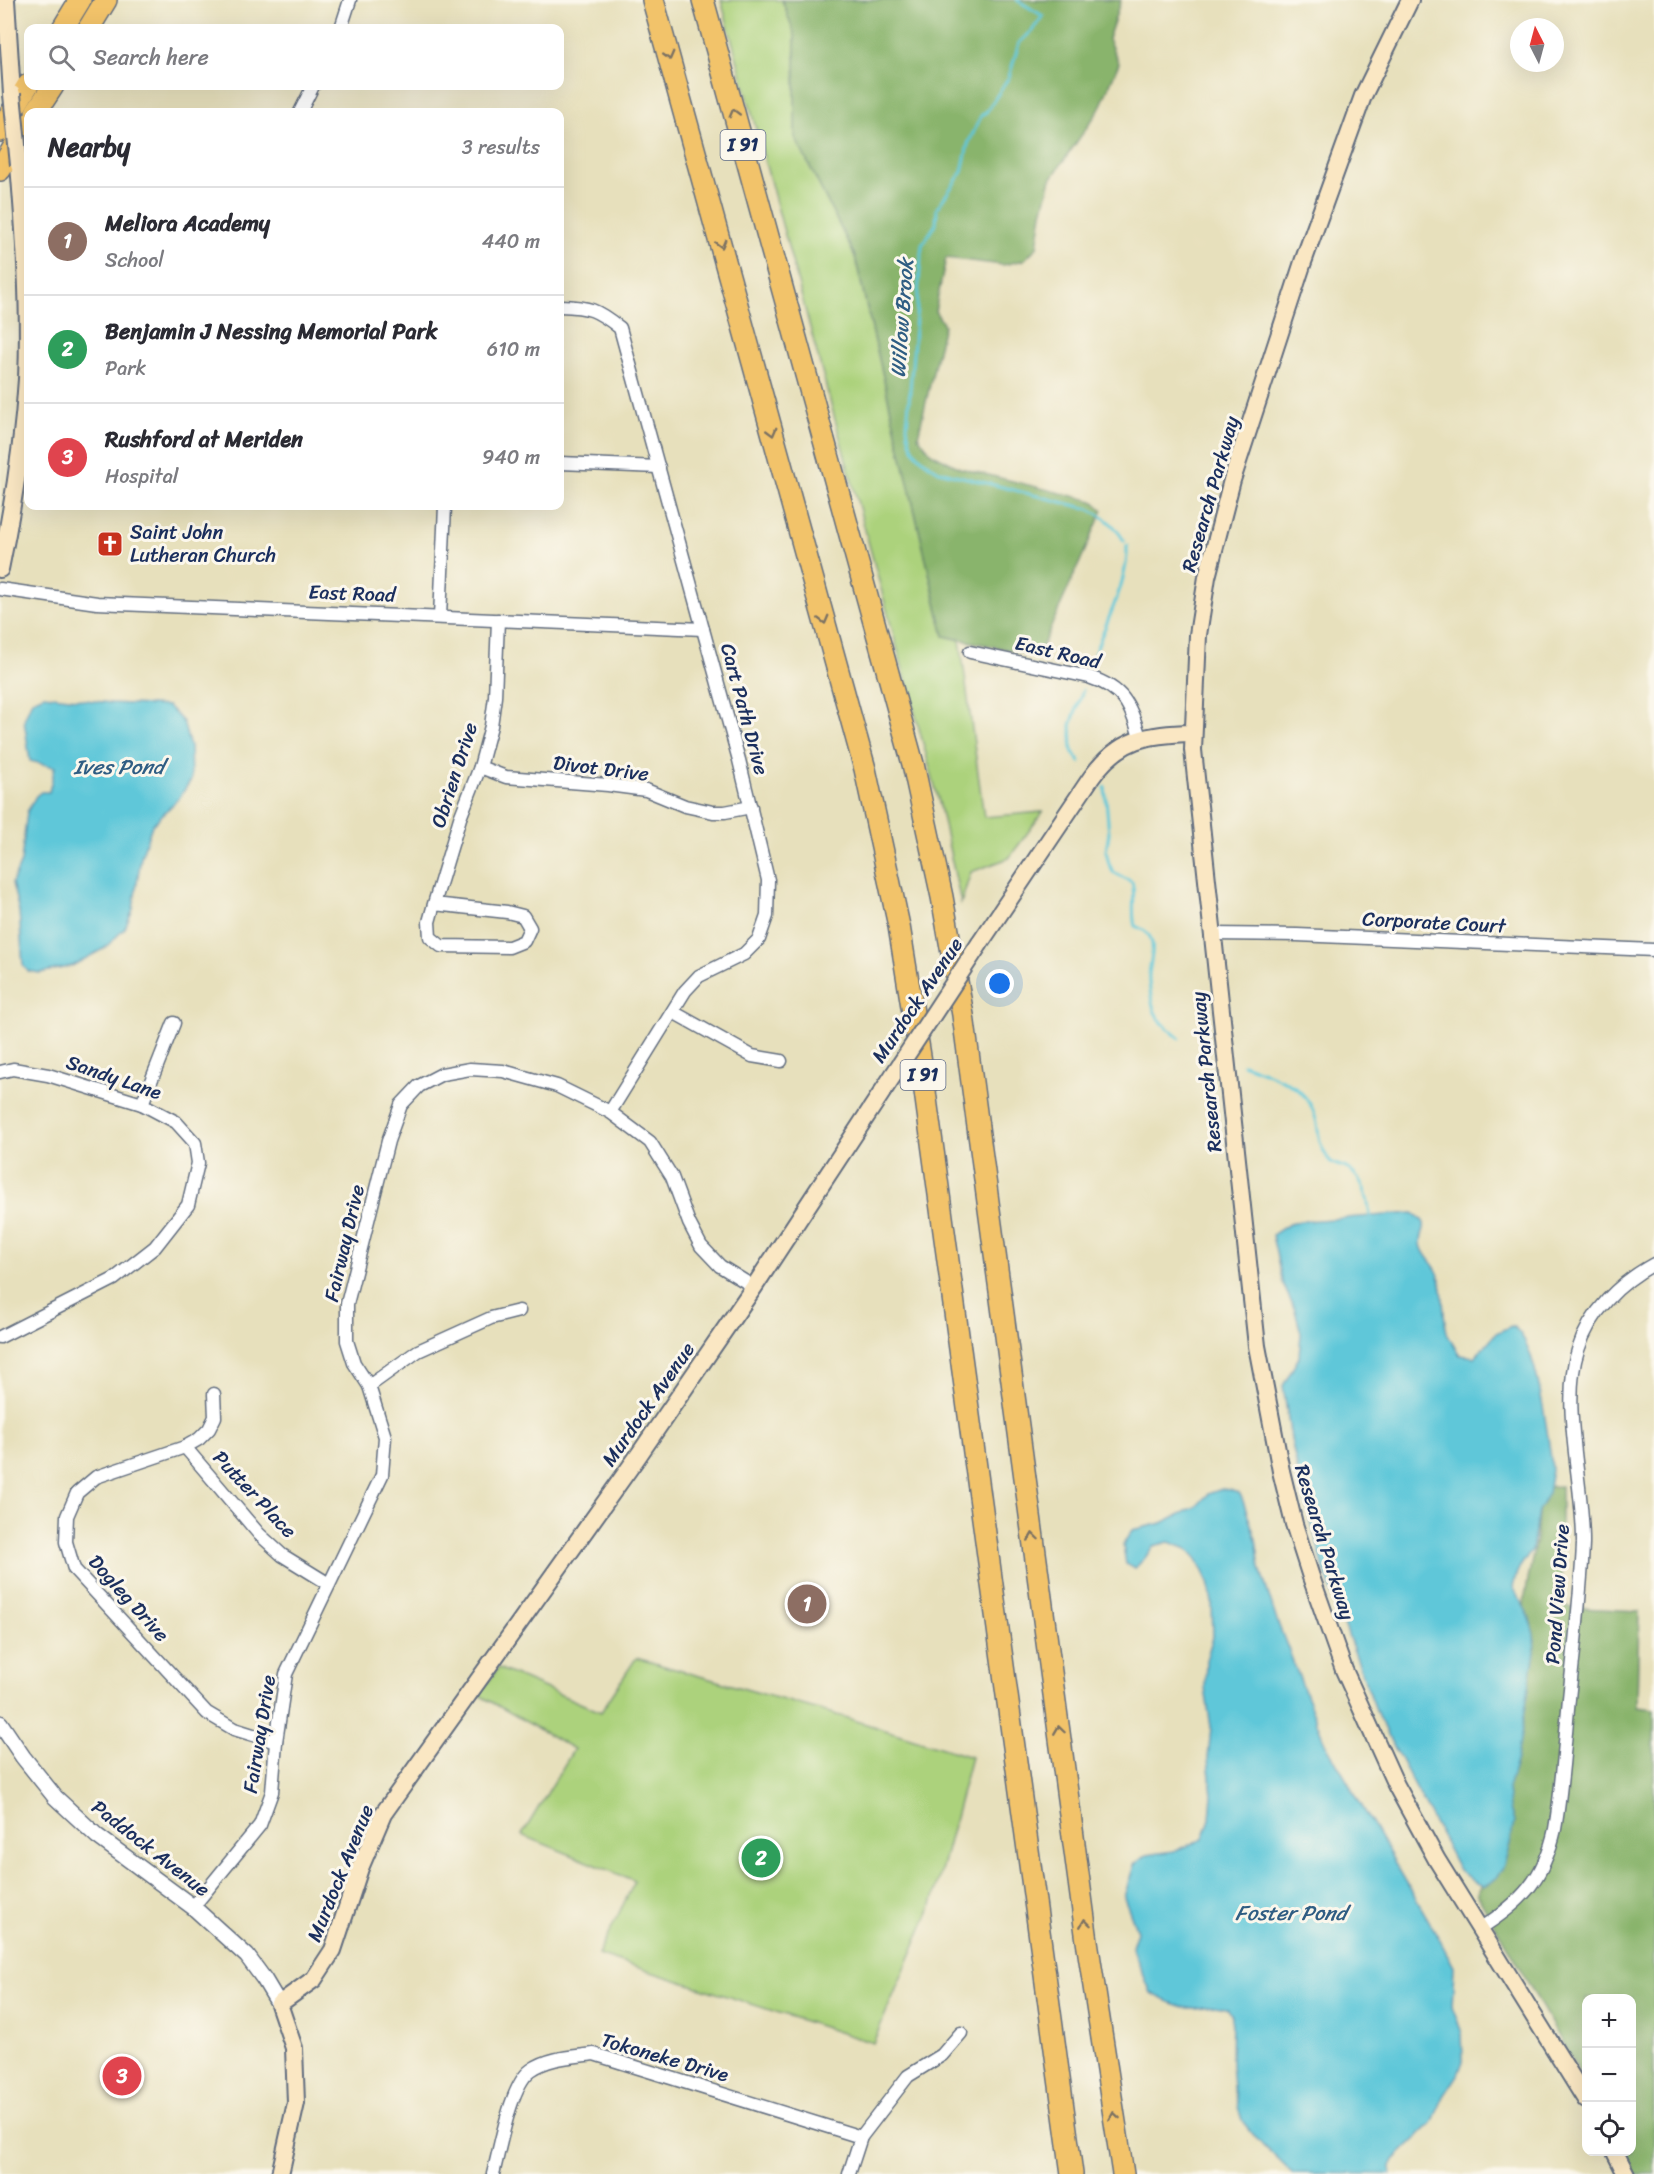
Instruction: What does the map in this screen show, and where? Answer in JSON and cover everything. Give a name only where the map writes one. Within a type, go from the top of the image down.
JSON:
[{"type":"highway","points":[[65,24],[80,0]]},
{"type":"highway","points":[[91,24],[106,0]]},
{"type":"highway","name":"I 91","points":[[653,0],[860,748],[897,916],[923,1074],[1072,2174]]},
{"type":"highway","name":"I 91","points":[[703,0],[905,735],[927,824],[944,908],[963,1016],[1086,1932],[1123,2174]]},
{"type":"highway","points":[[0,131],[20,89]]},
{"type":"highway","points":[[39,108],[50,90]]},
{"type":"highway","points":[[9,167],[24,133]]},
{"type":"main road","points":[[6,0],[20,89],[9,167],[24,250]]},
{"type":"main road","name":"Research Parkway","points":[[1410,0],[1363,96],[1303,262],[1232,480],[1210,559],[1198,635],[1193,750],[1257,1346],[1269,1415],[1292,1513],[1326,1620],[1365,1719],[1396,1785],[1479,1929],[1582,2092]]},
{"type":"main road","points":[[0,569],[19,460],[24,411]]},
{"type":"main road","name":"Murdock Avenue","points":[[279,2004],[314,1979],[333,1950],[360,1868],[383,1814],[636,1459],[754,1287],[1096,771],[1115,751],[1140,738],[1160,734],[1193,733]]},
{"type":"main road","points":[[279,2004],[294,2048],[296,2103],[280,2174]]},
{"type":"main road","points":[[1617,2156],[1626,2174]]},
{"type":"street","points":[[342,24],[350,0]]},
{"type":"street","points":[[302,108],[311,90]]},
{"type":"street","name":"Cart Path Drive","points":[[564,306],[598,311],[620,328],[751,807],[768,880],[767,916],[759,939],[744,954],[699,976],[685,991],[610,1112]]},
{"type":"street","points":[[564,463],[659,467]]},
{"type":"street","points":[[440,616],[445,510]]},
{"type":"street","name":"East Road","points":[[0,589],[97,603],[703,629]]},
{"type":"street","name":"Obrien Drive","points":[[434,904],[507,912],[522,916],[530,928],[524,940],[509,947],[441,946],[430,937],[429,922],[434,904],[460,818],[480,767],[495,697],[498,620]]},
{"type":"street","name":"East Road","points":[[970,652],[1089,678],[1106,684],[1119,692],[1128,703],[1140,738]]},
{"type":"street","name":"Divot Drive","points":[[480,767],[506,777],[646,790],[685,806],[713,812],[751,807]]},
{"type":"street","name":"Corporate Court","points":[[1213,934],[1297,935],[1654,950]]},
{"type":"street","points":[[673,1012],[752,1056],[781,1060]]},
{"type":"street","points":[[142,1104],[174,1023]]},
{"type":"street","name":"Sandy Lane","points":[[0,1072],[13,1069],[48,1075],[142,1104],[176,1122],[195,1143],[198,1163],[188,1205],[155,1247],[114,1279],[0,1337]]},
{"type":"street","name":"Fairway Drive","points":[[193,1907],[260,1825],[272,1792],[276,1742],[286,1674],[382,1475],[385,1437],[369,1386],[354,1364],[347,1341],[347,1304],[388,1141],[401,1105],[419,1086],[442,1074],[470,1069],[503,1071],[557,1086],[610,1112],[650,1142],[672,1177],[689,1223],[701,1246],[720,1266],[754,1287]]},
{"type":"street","name":"Pond View Drive","points":[[1479,1929],[1511,1908],[1526,1893],[1539,1875],[1555,1829],[1583,1544],[1581,1488],[1571,1395],[1578,1351],[1591,1321],[1614,1292],[1637,1273],[1654,1264]]},
{"type":"street","points":[[369,1386],[418,1351],[491,1318],[519,1311]]},
{"type":"street","name":"Dogleg Drive","points":[[214,1395],[214,1417],[209,1429],[199,1439],[185,1447],[96,1477],[77,1493],[67,1516],[66,1542],[74,1569],[207,1713],[234,1729],[276,1742]]},
{"type":"street","name":"Putter Place","points":[[185,1447],[260,1534],[282,1554],[329,1584]]},
{"type":"street","name":"Paddock Avenue","points":[[0,1723],[23,1757],[55,1797],[97,1836],[193,1907],[248,1956],[279,2004]]},
{"type":"street","points":[[849,2174],[861,2137],[908,2076],[942,2055],[961,2033]]},
{"type":"street","name":"Tokoneke Drive","points":[[493,2174],[513,2097],[530,2071],[558,2058],[594,2054],[861,2137]]},
{"type":"green space","points":[[721,0],[782,0],[795,35],[795,137],[855,257],[944,636],[960,640],[984,817],[1043,812],[1009,858],[971,872],[961,903],[939,802]]},
{"type":"green space","points":[[782,0],[1121,0],[1108,39],[1119,63],[1099,110],[1051,179],[1042,213],[1037,247],[1024,260],[1003,265],[946,258],[935,311],[944,325],[918,436],[931,453],[960,468],[1093,501],[1103,510],[1038,656],[944,636],[855,256],[795,137],[795,35]]},
{"type":"green space","points":[[1561,1486],[1561,1607],[1639,1611],[1637,1707],[1654,1709],[1654,2174],[1635,2174],[1625,2156],[1636,2156],[1636,1994],[1582,1994],[1582,2077],[1477,1894],[1496,1857],[1525,1595],[1536,1539],[1540,1487]]},
{"type":"green space","points":[[636,1658],[844,1717],[971,1757],[932,1905],[873,2043],[598,1955],[635,1881],[522,1835],[574,1749],[479,1695],[498,1668],[601,1712]]},
{"type":"water","name":"Ives Pond","points":[[44,695],[111,703],[168,706],[183,722],[190,747],[191,780],[179,798],[152,825],[141,857],[133,909],[125,928],[105,948],[72,966],[40,973],[28,971],[23,966],[19,911],[12,883],[21,862],[27,812],[36,796],[41,792],[49,792],[55,767],[30,761],[24,720],[32,700]]},
{"type":"water","points":[[1413,1213],[1423,1222],[1422,1248],[1440,1278],[1446,1328],[1449,1338],[1460,1355],[1475,1357],[1496,1333],[1511,1326],[1520,1333],[1534,1364],[1551,1458],[1552,1470],[1548,1493],[1538,1511],[1532,1550],[1517,1572],[1513,1587],[1529,1616],[1534,1634],[1535,1652],[1517,1758],[1508,1789],[1514,1822],[1503,1867],[1496,1879],[1484,1886],[1474,1882],[1459,1870],[1379,1718],[1326,1576],[1301,1486],[1283,1386],[1299,1357],[1301,1333],[1295,1310],[1283,1284],[1272,1235],[1292,1222]]},
{"type":"water","name":"Foster Pond","points":[[1222,1489],[1240,1494],[1243,1501],[1256,1539],[1260,1568],[1276,1618],[1325,1743],[1454,1967],[1452,2007],[1462,2033],[1463,2061],[1432,2123],[1394,2160],[1391,2174],[1292,2173],[1242,2121],[1233,2087],[1232,2016],[1228,2009],[1217,2006],[1183,2007],[1151,1993],[1132,1947],[1137,1931],[1124,1897],[1134,1865],[1146,1855],[1174,1851],[1203,1839],[1210,1819],[1212,1795],[1208,1759],[1211,1727],[1205,1688],[1206,1660],[1213,1637],[1212,1602],[1208,1582],[1198,1561],[1187,1549],[1169,1542],[1153,1546],[1135,1568],[1126,1564],[1123,1545],[1132,1530],[1162,1523],[1197,1506],[1208,1494]]},
{"type":"waterway","name":"Willow Brook","points":[[1017,0],[1043,16],[1019,43],[1009,77],[987,111],[981,116],[968,144],[962,172],[937,208],[936,224],[922,245],[908,434],[916,453],[939,471],[1089,509],[1109,522],[1124,541]]},
{"type":"waterway","name":"Willow Brook","points":[[1092,661],[1120,589],[1127,560],[1127,546]]},
{"type":"waterway","name":"Willow Brook","points":[[1080,762],[1072,751],[1071,725],[1083,690]]},
{"type":"waterway","name":"Willow Brook","points":[[1105,787],[1109,833],[1106,851],[1109,864],[1113,872],[1132,882],[1135,926],[1146,932],[1152,942],[1149,977],[1153,1006],[1161,1021],[1179,1038]]},
{"type":"waterway","name":"Willow Brook","points":[[1243,1064],[1285,1081],[1303,1095],[1314,1113],[1324,1151],[1331,1162],[1346,1168],[1357,1177],[1366,1196],[1370,1216]]},
{"type":"place","name":"Saint John Lutheran Church","points":[[110,544]]},
{"type":"place","name":"Meliora Academy","points":[[807,1604]]},
{"type":"place","name":"Benjamin J Nessing Memorial Park","points":[[761,1858]]},
{"type":"place","name":"Rushford at Meriden","points":[[122,2076]]}]
